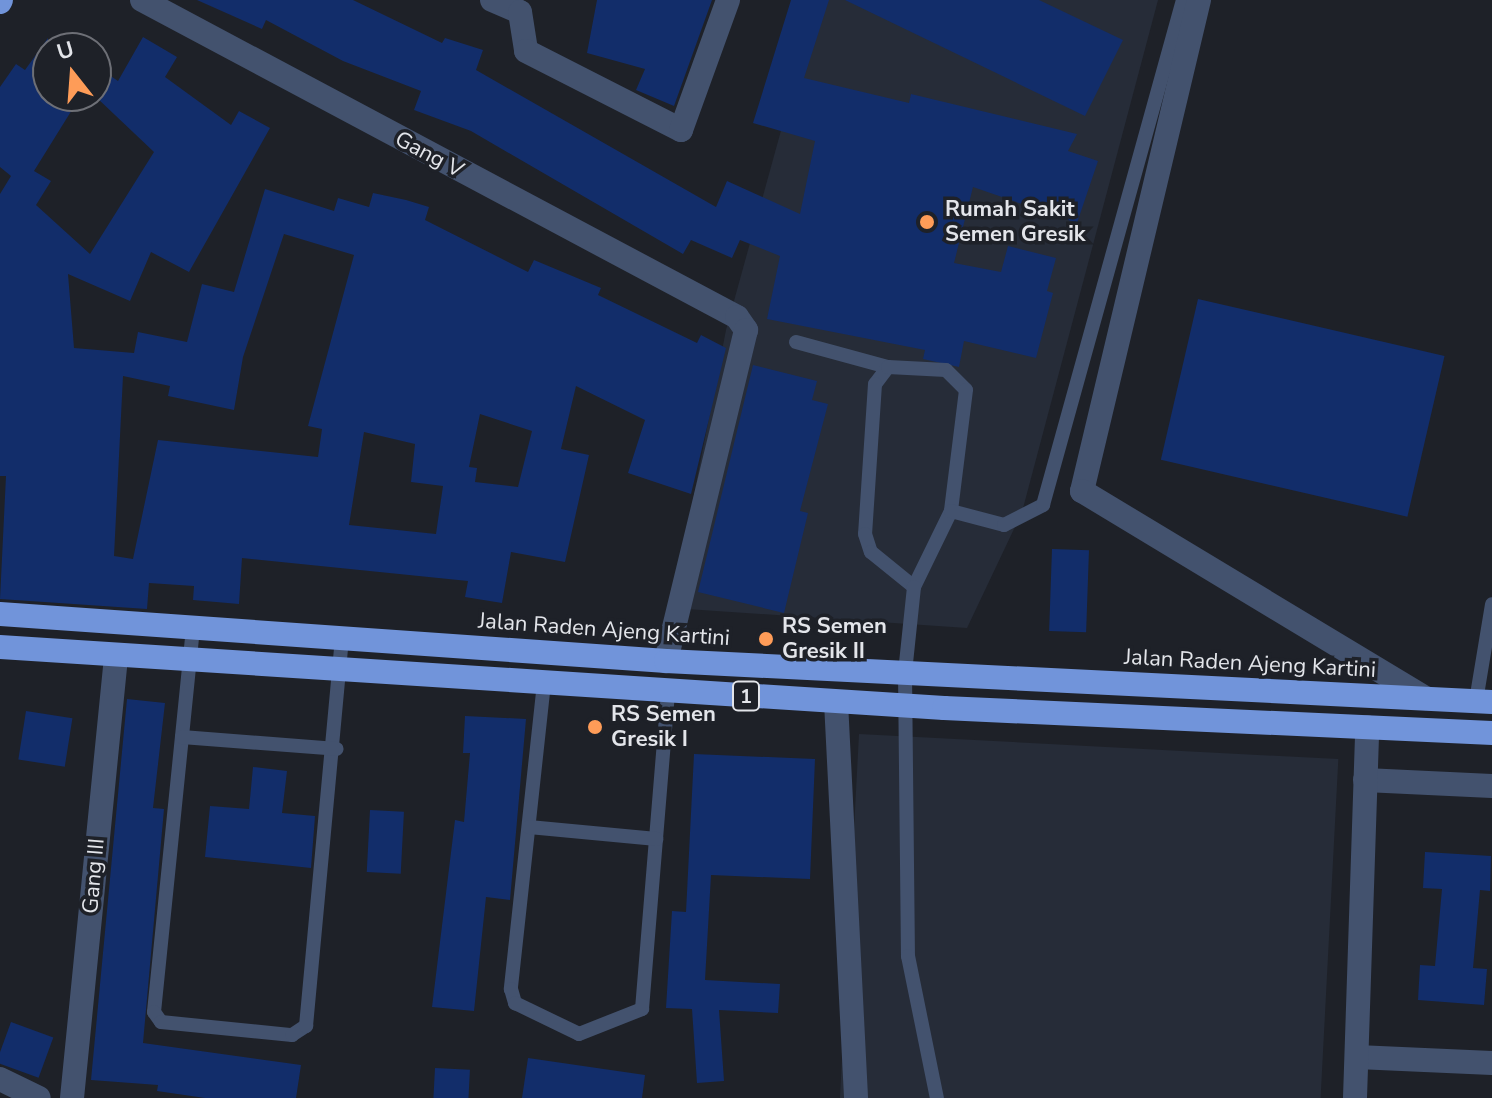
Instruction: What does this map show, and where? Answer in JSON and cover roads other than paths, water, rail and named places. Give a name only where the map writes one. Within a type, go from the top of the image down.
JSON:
[{"type":"highway","name":"Jalan Raden Ajeng Kartini","points":[[0,614],[666,661],[1484,702]]},
{"type":"highway","name":"1","points":[[0,647],[836,702],[1492,733]]},
{"type":"highway","points":[[508,681],[510,649]]},
{"type":"street","name":"Gang V","points":[[142,0],[716,309],[737,317],[746,330],[666,661]]},
{"type":"street","points":[[492,0],[522,6],[526,51],[681,130],[728,0]]},
{"type":"street","points":[[1199,0],[1082,491],[1425,698]]},
{"type":"street","name":"Gang III","points":[[72,1098],[116,655]]},
{"type":"street","points":[[836,702],[856,1098]]},
{"type":"street","points":[[1355,1098],[1367,727]]},
{"type":"street","points":[[1365,780],[1492,786]]},
{"type":"street","points":[[1357,1057],[1492,1063]]},
{"type":"street","points":[[0,1079],[39,1098]]},
{"type":"lane","points":[[951,511],[1004,525],[1043,505],[1183,0]]},
{"type":"lane","points":[[796,342],[888,367],[946,370],[966,390],[951,511],[914,587],[905,673],[908,956],[937,1098]]},
{"type":"lane","points":[[888,367],[875,384],[865,534],[871,552],[914,587]]},
{"type":"lane","points":[[1484,702],[1492,604]]},
{"type":"lane","points":[[193,628],[155,1016],[292,1035],[306,1026],[337,749],[342,638]]},
{"type":"lane","points":[[544,683],[511,989],[515,1003],[579,1034],[642,1009],[668,691]]},
{"type":"lane","points":[[182,737],[337,749]]},
{"type":"lane","points":[[529,827],[656,839]]},
{"type":"place","name":"Rumah Sakit Semen Gresik","points":[[927,222]]},
{"type":"place","name":"RS Semen Gresik II","points":[[766,639]]},
{"type":"place","name":"RS Semen Gresik I","points":[[595,727]]}]
